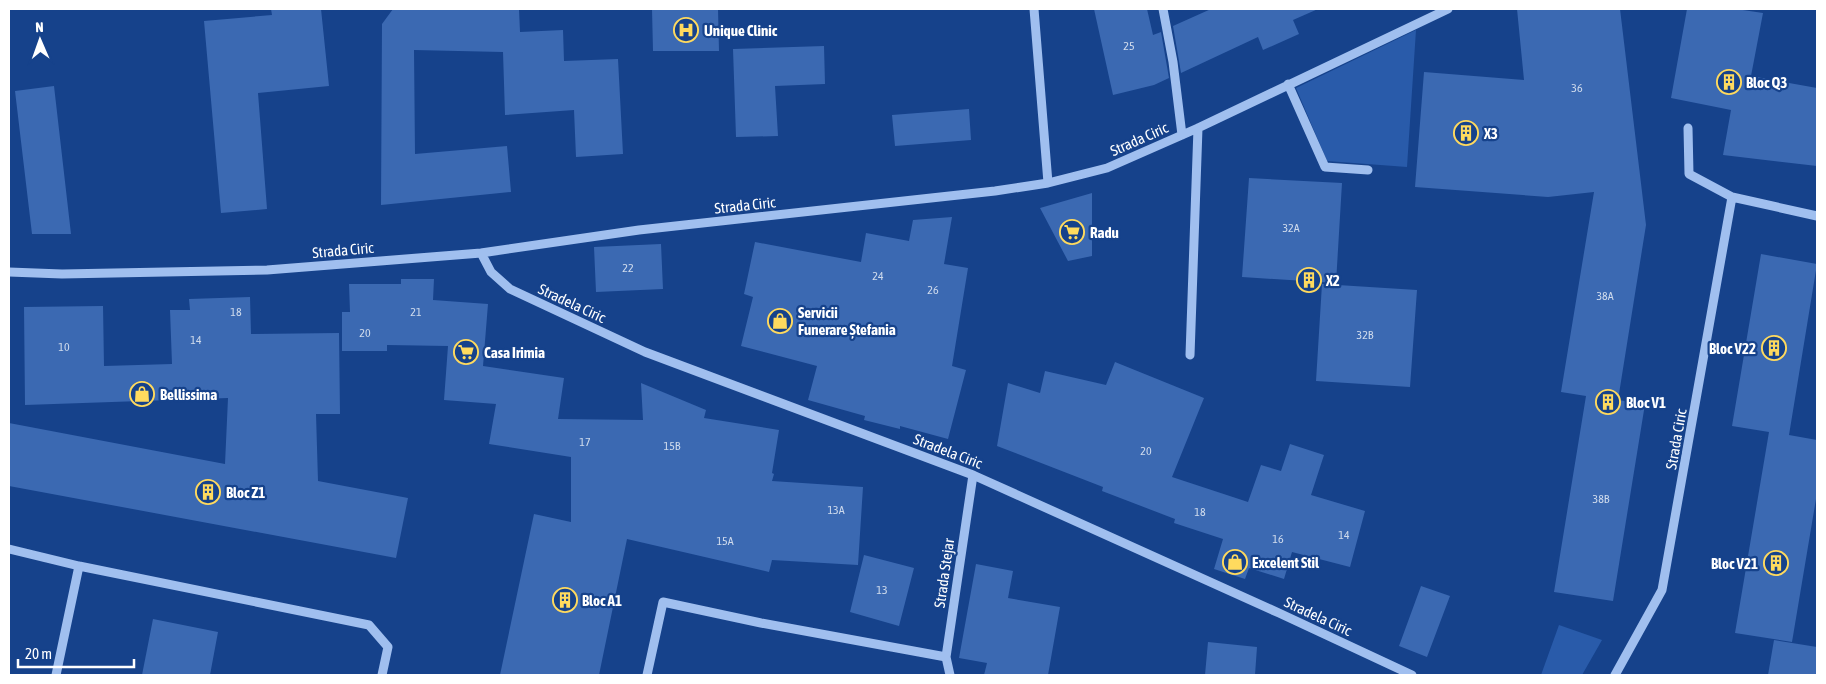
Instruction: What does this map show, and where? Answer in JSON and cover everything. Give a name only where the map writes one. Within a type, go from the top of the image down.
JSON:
[{"type":"street","points":[[1034,9],[1048,183]]},
{"type":"street","points":[[1163,9],[1173,62],[1182,135]]},
{"type":"street","name":"Strada Ciric","points":[[9,272],[62,274],[267,270],[481,253],[639,230],[995,191],[1048,183],[1107,168],[1198,128],[1448,9]]},
{"type":"street","points":[[1288,84],[1325,167],[1368,170]]},
{"type":"street","points":[[1190,355],[1198,128]]},
{"type":"street","points":[[1688,128],[1689,174],[1732,197],[1817,216]]},
{"type":"street","name":"Strada Ciric","points":[[1615,675],[1662,590],[1732,197]]},
{"type":"street","name":"Stradela Ciric","points":[[481,253],[491,272],[510,289],[645,352],[973,475],[1412,675]]},
{"type":"street","name":"Strada Stejar","points":[[950,675],[946,657],[973,475]]},
{"type":"street","points":[[9,549],[79,566],[369,625],[388,647],[382,675]]},
{"type":"street","points":[[56,675],[79,566]]},
{"type":"street","points":[[647,675],[663,602],[946,657]]},
{"type":"shaded area","points":[[1416,30],[1407,167],[1327,161],[1296,88]]},
{"type":"shaded area","points":[[1559,625],[1602,640],[1582,675],[1541,675]]},
{"type":"building","points":[[271,9],[321,9],[329,86],[258,93],[267,209],[221,213],[204,21],[272,15]]},
{"type":"building","points":[[393,9],[519,9],[520,32],[563,30],[564,61],[618,59],[623,154],[576,157],[574,110],[505,115],[503,52],[414,50],[415,154],[507,146],[511,192],[381,205],[382,24]]},
{"type":"building","name":"Unique Clinic","points":[[652,9],[718,9],[719,51],[653,51]]},
{"type":"building","points":[[1094,9],[1147,9],[1153,35],[1161,32],[1169,78],[1154,85],[1113,95]]},
{"type":"building","points":[[1211,9],[1318,9],[1293,20],[1299,34],[1263,50],[1258,37],[1181,73],[1173,26]]},
{"type":"building","points":[[1517,9],[1620,9],[1646,225],[1618,400],[1645,404],[1613,601],[1554,592],[1586,396],[1561,392],[1594,192],[1548,197],[1415,187],[1424,72],[1524,80]]},
{"type":"building","name":"Bloc Q3","points":[[1687,9],[1736,9],[1763,13],[1751,76],[1817,88],[1817,166],[1723,155],[1731,110],[1671,98]]},
{"type":"building","points":[[824,46],[825,84],[775,86],[778,136],[736,137],[733,49]]},
{"type":"building","points":[[54,86],[71,234],[32,234],[15,91]]},
{"type":"building","points":[[969,109],[971,140],[895,146],[892,115]]},
{"type":"building","points":[[1249,178],[1342,183],[1336,283],[1242,277]]},
{"type":"building","name":"Radu","points":[[1092,193],[1092,256],[1068,261],[1040,208]]},
{"type":"building","points":[[952,217],[944,264],[968,268],[952,366],[966,370],[948,439],[900,426],[900,429],[864,420],[865,416],[808,400],[817,366],[741,346],[753,297],[744,294],[755,242],[861,262],[866,233],[909,241],[913,220]]},
{"type":"building","points":[[661,244],[663,289],[596,292],[594,247]]},
{"type":"building","points":[[1761,254],[1817,264],[1789,435],[1817,440],[1817,493],[1792,642],[1735,633],[1769,432],[1732,426]]},
{"type":"building","points":[[401,279],[434,279],[433,300],[488,304],[483,366],[564,378],[558,419],[643,420],[641,383],[706,410],[704,418],[779,430],[772,481],[863,487],[858,565],[772,560],[769,572],[627,539],[599,675],[500,675],[534,514],[571,522],[571,457],[489,444],[496,404],[444,400],[448,346],[387,345],[387,351],[342,351],[342,312],[350,312],[349,284],[401,284]]},
{"type":"building","points":[[1322,284],[1417,290],[1410,387],[1316,381]]},
{"type":"building","points":[[250,297],[251,334],[339,333],[340,414],[316,414],[318,481],[408,498],[396,558],[9,486],[9,423],[225,464],[228,398],[25,405],[24,307],[103,306],[104,366],[172,364],[170,310],[190,310],[189,299]]},
{"type":"building","points":[[1115,362],[1204,398],[1172,477],[1248,502],[1261,465],[1281,471],[1290,444],[1324,455],[1311,495],[1365,511],[1350,567],[1292,552],[1284,579],[1249,568],[1245,579],[1214,569],[1223,539],[1174,523],[1175,519],[1102,491],[1103,487],[997,446],[1008,383],[1040,393],[1045,371],[1106,385]]},
{"type":"building","points":[[864,555],[914,568],[899,626],[850,612]]},
{"type":"building","points":[[976,564],[1013,571],[1008,598],[1060,607],[1048,675],[984,675],[987,663],[959,658]]},
{"type":"building","points":[[1421,586],[1450,596],[1427,657],[1399,646]]},
{"type":"building","points":[[153,619],[218,632],[210,675],[142,675]]},
{"type":"building","points":[[1774,640],[1817,647],[1817,675],[1768,675]]},
{"type":"building","points":[[1208,642],[1257,647],[1255,675],[1205,675]]},
{"type":"place","name":"Unique Clinic","points":[[686,30]]},
{"type":"place","name":"Bloc Q3","points":[[1729,82]]},
{"type":"place","name":"X3","points":[[1466,133]]},
{"type":"place","name":"Radu","points":[[1072,232]]},
{"type":"place","name":"X2","points":[[1309,280]]},
{"type":"place","name":"Servicii Funerare Ștefania","points":[[780,321]]},
{"type":"place","name":"Bloc V22","points":[[1774,348]]},
{"type":"place","name":"Casa Irimia","points":[[466,352]]},
{"type":"place","name":"Bellissima","points":[[142,394]]},
{"type":"place","name":"Bloc V1","points":[[1608,402]]},
{"type":"place","name":"Bloc Z1","points":[[208,492]]},
{"type":"place","name":"Excelent Stil","points":[[1235,562]]},
{"type":"place","name":"Bloc V21","points":[[1776,563]]},
{"type":"place","name":"Bloc A1","points":[[565,600]]}]
